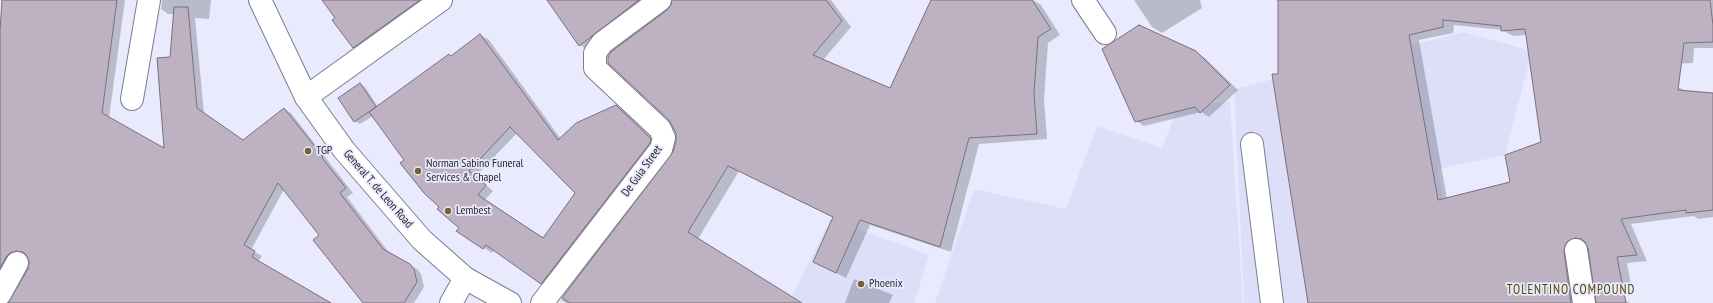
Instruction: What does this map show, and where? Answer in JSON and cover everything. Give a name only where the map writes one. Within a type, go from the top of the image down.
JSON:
[{"type":"street","points":[[132,99],[149,0]]},
{"type":"street","name":"General T. de Leon Road","points":[[260,0],[306,97],[344,150],[422,240],[465,278],[510,303]]},
{"type":"street","points":[[306,97],[442,0]]},
{"type":"street","name":"De Guia Street","points":[[542,303],[661,149],[664,138],[660,129],[595,68],[595,53],[602,43],[660,0]]},
{"type":"street","points":[[1082,0],[1104,33]]},
{"type":"street","points":[[1252,144],[1272,303]]},
{"type":"street","points":[[1576,250],[1584,303]]},
{"type":"street","points":[[0,294],[17,263]]},
{"type":"street","points":[[451,303],[465,278]]},
{"type":"shaded area","points":[[1464,32],[1532,51],[1505,155],[1438,169],[1459,303],[1244,303],[1234,89]]},
{"type":"shaded area","points":[[1230,101],[1243,303],[935,303],[974,189],[1066,209],[1097,126],[1162,148],[1177,109]]},
{"type":"shaded area","points":[[830,219],[929,255],[914,303],[789,303]]},
{"type":"building","points":[[2,0],[117,0],[102,113],[164,148],[157,58],[170,57],[174,7],[188,7],[197,108],[243,140],[284,108],[346,188],[340,193],[383,249],[410,264],[414,269],[417,282],[404,303],[363,303],[313,240],[319,235],[278,183],[244,245],[255,251],[252,257],[331,303],[8,303],[28,269],[29,262],[27,256],[23,252],[16,251],[10,253],[6,257],[0,268],[0,30]]},
{"type":"building","points":[[322,0],[420,0],[353,48],[332,20],[335,18]]},
{"type":"building","points":[[547,0],[639,0],[579,46]]},
{"type":"building","points":[[672,0],[826,0],[842,21],[813,55],[890,88],[931,0],[1032,0],[1051,29],[1038,37],[1034,93],[1037,134],[969,138],[940,247],[860,220],[836,273],[813,262],[833,217],[728,166],[688,232],[802,303],[570,303],[562,298],[673,152],[676,141],[676,133],[669,120],[608,63],[608,57],[611,52],[667,10],[671,5]]},
{"type":"building","points":[[1278,0],[1710,0],[1713,25],[1713,42],[1684,43],[1678,90],[1713,93],[1713,210],[1686,213],[1686,210],[1621,219],[1637,255],[1617,257],[1626,303],[1596,303],[1588,248],[1585,242],[1581,239],[1575,238],[1568,241],[1565,245],[1564,251],[1571,303],[1308,303],[1272,74],[1278,74]],"holes":[[[1443,20],[1501,26],[1501,31],[1525,29],[1541,142],[1505,155],[1510,182],[1438,200],[1409,35],[1443,27]]]},
{"type":"building","points":[[1139,25],[1196,51],[1230,85],[1200,113],[1195,107],[1135,122],[1102,49]]},
{"type":"building","points":[[480,34],[558,140],[576,123],[616,105],[651,139],[650,143],[541,284],[486,245],[483,249],[456,231],[459,228],[437,209],[439,207],[424,193],[400,163],[404,160],[369,112],[449,54],[451,56]],"holes":[[[510,127],[575,193],[543,238],[478,195],[486,185],[469,171]]]},
{"type":"building","points":[[360,83],[376,107],[354,122],[338,98]]},
{"type":"place","name":"TGP","points":[[308,151]]},
{"type":"place","name":"Norman Sabino Funeral Services & Chapel","points":[[418,171]]},
{"type":"place","name":"Lembest","points":[[448,211]]},
{"type":"place","name":"Phoenix","points":[[861,284]]},
{"type":"district","name":"TOLENTINO COMPOUND","points":[[1571,290]]}]
